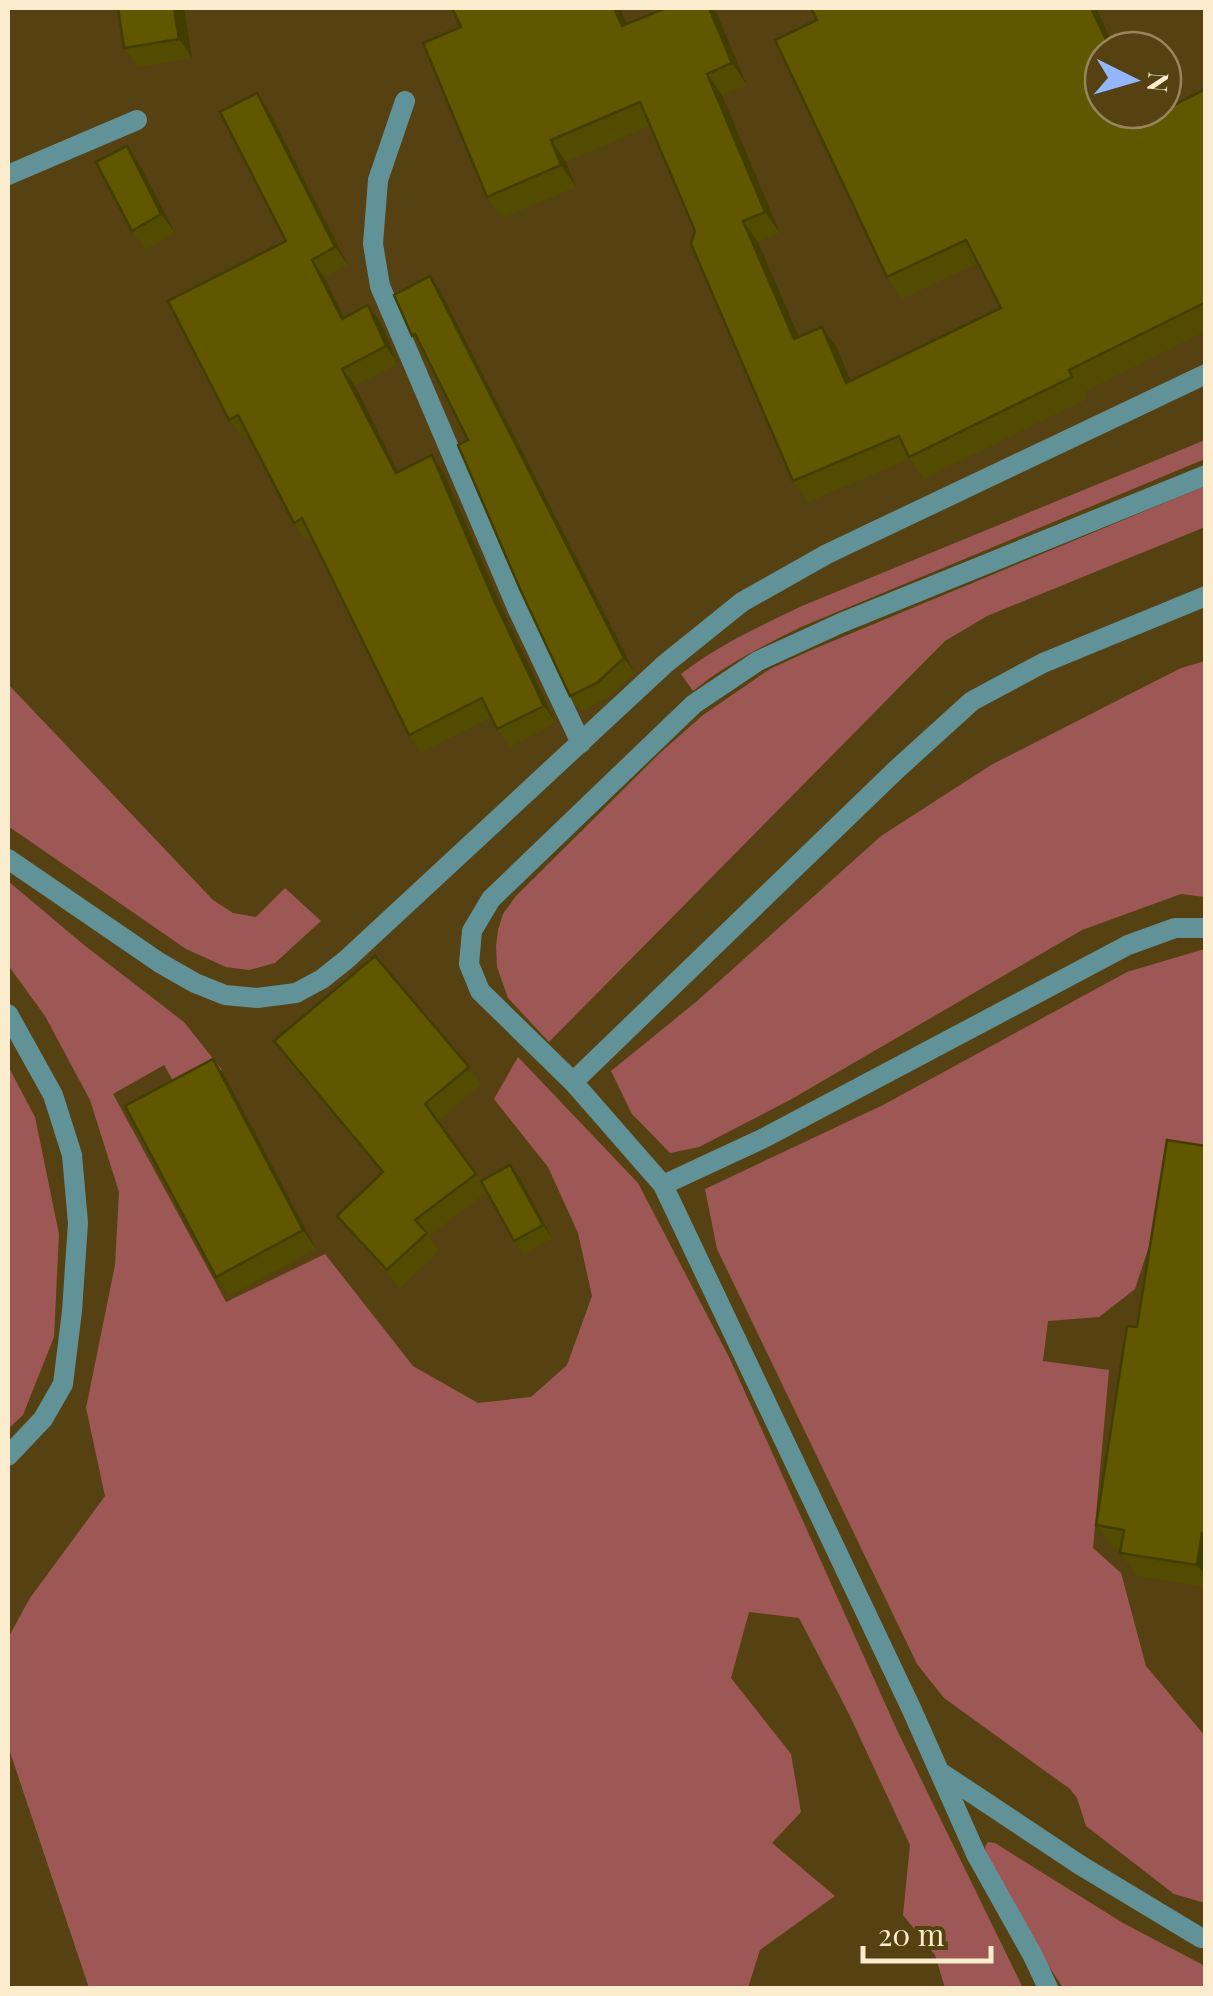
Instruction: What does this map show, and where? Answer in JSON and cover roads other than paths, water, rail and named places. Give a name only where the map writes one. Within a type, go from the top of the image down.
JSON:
[{"type":"street","points":[[405,101],[378,180],[373,244],[380,286],[518,610],[581,742]]},
{"type":"street","points":[[8,175],[137,120]]},
{"type":"street","points":[[8,860],[160,963],[195,982],[225,995],[257,998],[296,992],[348,959],[664,664],[742,602],[827,554],[1206,374]]},
{"type":"street","points":[[1048,1988],[976,1854],[663,1185],[573,1082],[480,991],[470,964],[472,931],[490,899],[694,704],[758,661],[841,623],[1206,475]]},
{"type":"street","points":[[573,1082],[972,701],[1042,663],[1206,596]]},
{"type":"street","points":[[663,1185],[764,1138],[1128,945],[1175,928],[1206,928]]},
{"type":"street","points":[[8,1014],[53,1095],[72,1154],[78,1223],[62,1384],[43,1419],[8,1456]]},
{"type":"street","points":[[941,1773],[1080,1864],[1200,1938],[1206,1938]]}]
